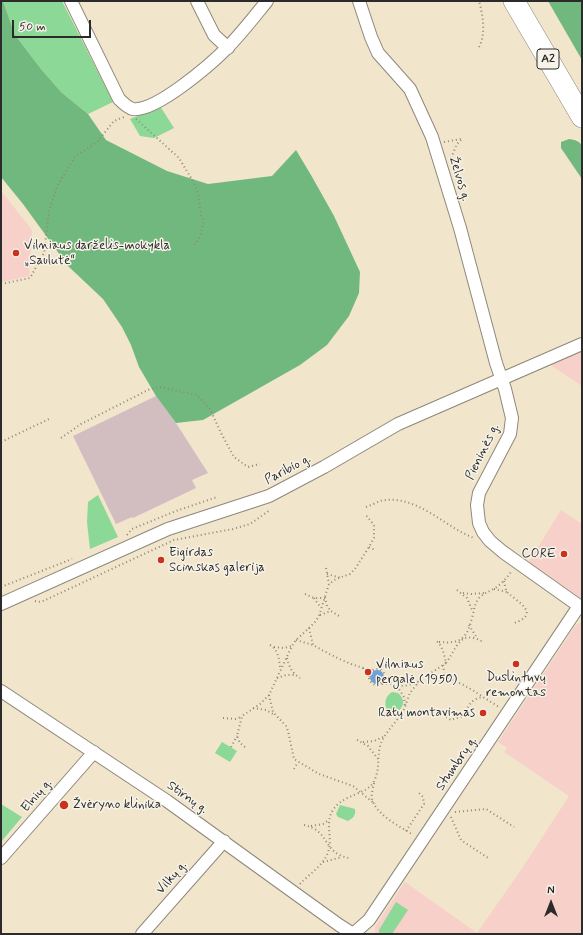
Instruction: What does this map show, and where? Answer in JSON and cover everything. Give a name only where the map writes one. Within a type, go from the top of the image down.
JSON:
[{"type":"highway","name":"A2","points":[[514,1],[582,117]]},
{"type":"highway","name":"A2","points":[[531,1],[582,90]]},
{"type":"street","points":[[71,1],[119,99],[132,112],[145,108],[162,99],[194,78],[228,48],[266,1]]},
{"type":"street","points":[[197,1],[214,35],[228,48]]},
{"type":"street","name":"Želvos g.","points":[[360,1],[371,37],[378,53],[410,89],[434,144],[444,174],[502,379]]},
{"type":"street","name":"Paribio g.","points":[[2,601],[31,591],[168,529],[269,496],[324,467],[398,424],[582,344]]},
{"type":"street","name":"Pieninės g.","points":[[502,379],[511,410],[512,425],[506,443],[489,471],[479,493],[478,514],[481,527],[490,541],[503,552],[580,607]]},
{"type":"street","name":"Stumbrų g.","points":[[353,934],[369,920],[580,607]]},
{"type":"street","name":"Stirnų g.","points":[[1,691],[173,805],[353,934]]},
{"type":"street","name":"Elnių g.","points":[[1,858],[94,752]]},
{"type":"street","name":"Vilkų g.","points":[[142,934],[224,841]]},
{"type":"path","points":[[479,1],[483,29],[482,42],[479,47]]},
{"type":"path","points":[[1,284],[30,278],[44,253],[49,211],[58,184],[75,157],[98,142],[114,121],[132,112],[142,125],[179,158],[194,183],[198,194],[201,215],[204,221],[200,237],[194,245]]},
{"type":"path","points":[[434,144],[462,139],[457,144],[444,174]]},
{"type":"path","points":[[61,438],[81,424],[150,389],[160,387],[197,395],[210,410],[234,457],[248,467],[260,464]]},
{"type":"path","points":[[1,442],[50,419]]},
{"type":"path","points":[[126,536],[132,529],[176,511],[217,497]]},
{"type":"path","points":[[366,507],[381,501],[398,500],[414,505],[476,539]]},
{"type":"path","points":[[31,591],[34,600],[36,602],[40,602],[174,540],[233,530],[250,524],[270,510]]},
{"type":"path","points":[[329,584],[336,579],[350,574],[370,547],[374,538],[374,525],[365,514]]},
{"type":"path","points":[[370,547],[375,550]]},
{"type":"path","points":[[1,588],[77,556]]},
{"type":"path","points":[[462,593],[485,593],[494,589],[504,581],[518,563]]},
{"type":"path","points":[[223,718],[236,719],[242,716],[260,704],[269,694],[292,646],[319,616],[329,584],[326,568]]},
{"type":"path","points":[[327,574],[342,578]]},
{"type":"path","points":[[504,581],[508,592]]},
{"type":"path","points":[[494,589],[508,592],[523,604],[526,612],[525,616],[521,620],[514,622]]},
{"type":"path","points":[[363,668],[373,685],[392,684],[397,686],[410,685],[419,681],[446,663],[455,647],[466,634],[472,618],[472,610],[467,598],[457,590]]},
{"type":"path","points":[[472,610],[478,600],[485,593]]},
{"type":"path","points":[[305,594],[314,598],[325,598]]},
{"type":"path","points":[[314,598],[322,609]]},
{"type":"path","points":[[325,598],[327,606],[331,612]]},
{"type":"path","points":[[319,616],[325,612],[331,612],[339,616]]},
{"type":"path","points":[[469,625],[478,639]]},
{"type":"path","points":[[308,628],[313,645]]},
{"type":"path","points":[[435,640],[447,643],[468,638],[478,639],[483,642]]},
{"type":"path","points":[[296,640],[313,645],[333,656],[363,668],[382,671],[392,684]]},
{"type":"path","points":[[439,642],[444,653],[446,663]]},
{"type":"path","points":[[270,645],[273,647],[278,656],[281,668]]},
{"type":"path","points":[[273,647],[284,648],[292,646]]},
{"type":"path","points":[[286,657],[294,675]]},
{"type":"path","points":[[443,665],[445,677]]},
{"type":"path","points":[[368,678],[370,673],[374,670]]},
{"type":"path","points":[[277,678],[286,675],[294,675],[300,678]]},
{"type":"path","points":[[381,684],[385,676]]},
{"type":"path","points":[[424,677],[445,677],[456,681],[508,713]]},
{"type":"path","points":[[361,742],[374,742],[384,736],[405,708],[410,694],[419,681]]},
{"type":"path","points":[[397,686],[404,697],[405,708]]},
{"type":"path","points":[[474,691],[476,699]]},
{"type":"path","points":[[269,694],[270,706],[276,716],[286,726],[294,759],[318,774],[345,782],[361,792],[375,804],[383,814],[422,842]]},
{"type":"path","points":[[446,717],[451,720],[463,716],[470,703],[483,697]]},
{"type":"path","points":[[252,708],[266,710],[276,716]]},
{"type":"path","points":[[231,747],[237,736],[242,716]]},
{"type":"path","points":[[237,736],[240,743],[245,747]]},
{"type":"path","points":[[375,804],[372,798],[374,783],[378,771],[380,746],[384,736]]},
{"type":"path","points":[[357,740],[372,749],[378,761]]},
{"type":"path","points":[[294,769],[298,762]]},
{"type":"path","points":[[305,878],[312,874],[325,858],[329,846],[328,832],[332,812],[340,801],[368,789],[374,783]]},
{"type":"path","points":[[406,831],[424,804],[423,798],[419,793]]},
{"type":"path","points":[[488,858],[461,840],[449,812],[486,809],[514,827]]},
{"type":"path","points":[[309,826],[323,824],[330,819]]},
{"type":"path","points":[[304,825],[319,831],[336,854],[349,858]]},
{"type":"path","points":[[400,827],[409,825]]},
{"type":"path","points":[[322,862],[344,857]]},
{"type":"shaded area","name":"Vilniaus darželis-mokykla „Saulutė“","points":[[1,191],[32,230],[29,276],[1,282]]},
{"type":"shaded area","points":[[582,348],[582,386],[549,364]]},
{"type":"shaded area","points":[[156,396],[176,423],[208,473],[192,480],[196,488],[133,518],[132,517],[116,524],[73,436]]},
{"type":"shaded area","points":[[561,510],[582,524],[582,602],[527,565]]},
{"type":"shaded area","points":[[582,622],[582,934],[375,934],[375,927],[405,882],[477,933],[523,867],[569,796],[504,752],[507,748],[498,742],[576,625]]},
{"type":"green space","points":[[1,1],[3,1],[15,35],[61,92],[88,114],[106,140],[167,171],[208,184],[272,176],[296,150],[334,216],[360,272],[359,293],[349,316],[327,345],[300,365],[203,420],[176,423],[156,396],[139,367],[131,345],[122,327],[103,299],[68,266],[23,204],[1,177]]},
{"type":"green space","points":[[3,1],[62,1],[113,102],[88,114],[61,92],[15,35]]},
{"type":"green space","points":[[548,1],[582,1],[582,60]]},
{"type":"green space","points":[[160,106],[174,128],[154,138],[140,136],[130,119]]},
{"type":"green space","points":[[569,139],[578,141],[582,146],[582,179],[561,148],[561,142]]},
{"type":"green space","points":[[98,495],[118,537],[90,549],[87,522],[88,502]]},
{"type":"green space","points":[[392,692],[398,693],[403,702],[400,710],[394,714],[388,712],[385,704],[387,696]]},
{"type":"green space","points":[[222,742],[237,751],[230,762],[215,753]]},
{"type":"green space","points":[[1,804],[22,817],[1,842]]},
{"type":"green space","points":[[340,805],[355,809],[355,815],[353,818],[348,821],[338,817],[336,814]]},
{"type":"green space","points":[[396,902],[408,910],[392,934],[379,934],[379,930]]},
{"type":"water","points":[[377,670],[382,672],[384,677],[382,682],[377,684],[372,682],[370,677],[372,672]]},
{"type":"place","name":"Vilniaus darželis-mokykla „Saulutė“","points":[[16,253]]},
{"type":"place","name":"CORE","points":[[564,554]]},
{"type":"place","name":"Eigirdas Scinskas galerija","points":[[161,560]]},
{"type":"place","name":"Duslintuvų remontas","points":[[516,664]]},
{"type":"place","name":"Vilniaus pergalė (1950)","points":[[368,672]]},
{"type":"place","name":"Ratų montavimas","points":[[483,713]]},
{"type":"place","name":"Žvėryno klinika","points":[[64,805]]}]
